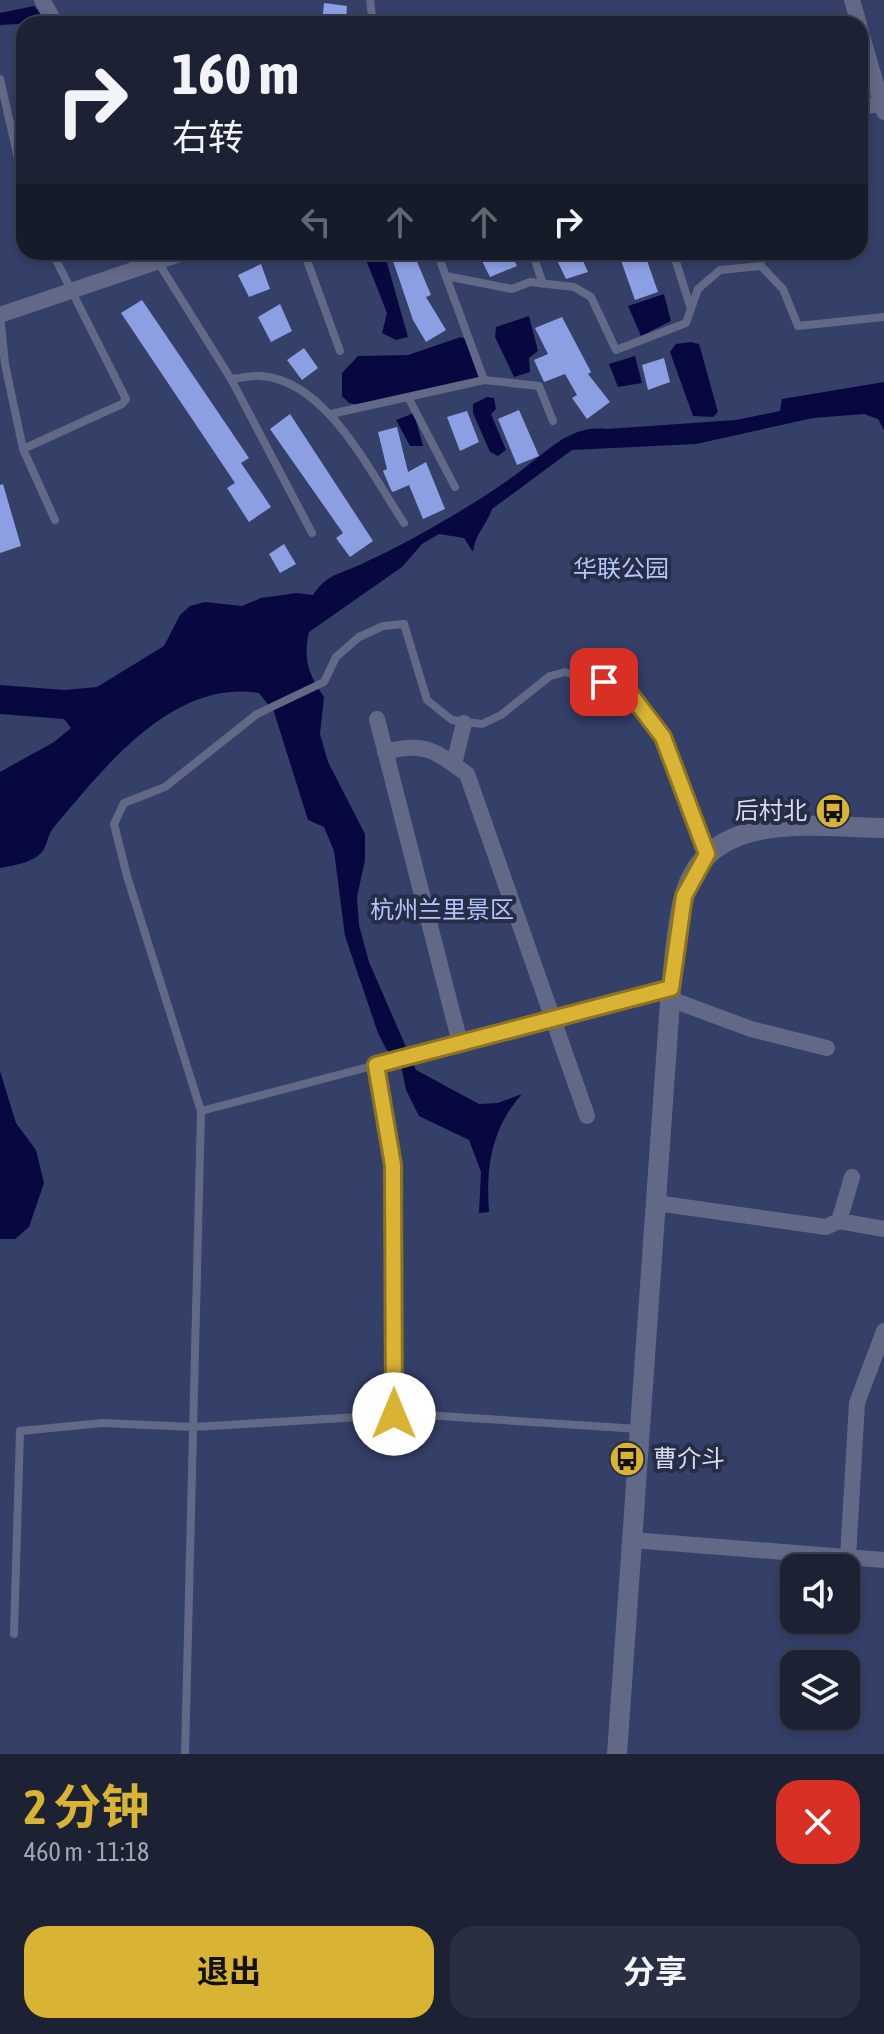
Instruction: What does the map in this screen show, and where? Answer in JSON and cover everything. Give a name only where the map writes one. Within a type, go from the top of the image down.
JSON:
[{"type":"street","points":[[868,57],[883,108]]},
{"type":"street","points":[[0,315],[161,260]]},
{"type":"street","points":[[377,719],[460,1043]]},
{"type":"street","points":[[454,764],[464,723]]},
{"type":"street","points":[[385,752],[412,745],[454,764],[467,774],[587,1116]]},
{"type":"street","points":[[617,1754],[670,994],[684,896],[707,854],[735,835],[772,826],[884,828]]},
{"type":"street","points":[[670,994],[751,1029],[827,1048]]},
{"type":"street","points":[[376,1065],[393,1165],[394,1414]]},
{"type":"street","points":[[839,1221],[852,1177]]},
{"type":"street","points":[[656,1203],[826,1227],[839,1221],[884,1229]]},
{"type":"street","points":[[848,1554],[857,1403],[884,1331]]},
{"type":"street","points":[[632,1540],[800,1554]]},
{"type":"street","points":[[860,1559],[884,1560]]},
{"type":"lane","points":[[0,79],[16,150]]},
{"type":"lane","points":[[23,449],[122,404],[126,399],[56,260]]},
{"type":"lane","points":[[307,260],[340,351]]},
{"type":"lane","points":[[440,260],[484,380]]},
{"type":"lane","points":[[535,260],[543,284]]},
{"type":"lane","points":[[676,260],[690,306]]},
{"type":"lane","points":[[760,260],[761,266],[783,289],[798,326],[884,317]]},
{"type":"lane","points":[[158,261],[231,379],[312,533]]},
{"type":"lane","points":[[446,276],[512,289],[530,282],[574,287],[591,297],[616,350],[686,323],[698,289],[720,270],[761,266]]},
{"type":"lane","points":[[0,315],[5,364],[23,449],[55,520]]},
{"type":"lane","points":[[231,379],[263,376],[297,387],[315,398],[331,414],[404,523]]},
{"type":"lane","points":[[331,414],[484,380],[539,386],[553,421]]},
{"type":"lane","points":[[408,397],[455,487]]},
{"type":"lane","points":[[185,1754],[201,1111],[127,876],[114,824],[124,803],[165,787],[257,714],[324,682],[336,657],[359,637],[383,626],[404,624],[427,700],[440,714],[464,723],[482,724],[501,715],[550,676],[565,672],[628,691],[663,737],[707,854]]},
{"type":"lane","points":[[201,1111],[551,1019],[670,994]]},
{"type":"lane","points":[[14,1634],[20,1431],[103,1423],[194,1427],[394,1414],[640,1429]]},
{"type":"green space","name":"杭州兰里景区","points":[[0,0],[884,0],[884,1754],[0,1754]]},
{"type":"shaded area","points":[[34,6],[41,15],[16,16],[16,24],[0,25],[0,13]]},
{"type":"shaded area","points":[[366,260],[386,260],[408,337],[396,340],[382,333],[387,313]]},
{"type":"shaded area","points":[[664,294],[671,321],[641,336],[628,306]]},
{"type":"shaded area","points":[[529,316],[538,351],[529,358],[530,372],[514,377],[495,337],[496,327]]},
{"type":"shaded area","points":[[461,337],[467,340],[480,379],[359,405],[349,403],[342,396],[342,373],[358,356],[408,355]]},
{"type":"shaded area","points":[[676,344],[699,344],[718,412],[713,417],[693,416],[670,352]]},
{"type":"shaded area","points":[[635,356],[642,383],[618,387],[609,364]]},
{"type":"shaded area","points":[[884,382],[884,430],[878,419],[864,414],[813,418],[696,444],[572,450],[492,509],[473,552],[464,538],[439,534],[422,544],[402,567],[309,632],[308,666],[324,697],[320,734],[328,762],[365,834],[365,860],[357,897],[359,925],[369,962],[416,1070],[479,1104],[498,1103],[522,1094],[503,1121],[493,1149],[489,1212],[479,1213],[481,1172],[469,1140],[419,1116],[406,1090],[401,1065],[386,1049],[378,1033],[345,936],[334,851],[324,827],[308,820],[274,712],[259,693],[227,692],[197,700],[169,714],[143,733],[95,779],[52,830],[40,854],[24,863],[0,868],[0,772],[54,742],[71,728],[64,719],[0,714],[0,685],[65,690],[97,687],[164,646],[180,615],[190,606],[205,602],[242,606],[261,598],[297,593],[313,595],[332,576],[399,546],[445,520],[510,479],[555,444],[584,430],[736,420],[780,411],[782,399]]},
{"type":"shaded area","points":[[487,397],[494,398],[496,409],[491,414],[506,450],[498,456],[490,452],[473,413],[473,404]]},
{"type":"shaded area","points":[[414,413],[423,446],[410,446],[396,420]]},
{"type":"shaded area","points":[[0,1071],[16,1123],[36,1150],[44,1183],[29,1227],[15,1239],[0,1239]]},
{"type":"building","points":[[324,3],[347,6],[346,16],[323,16]]},
{"type":"building","points":[[393,260],[416,260],[431,295],[426,297],[446,330],[426,342],[413,320]]},
{"type":"building","points":[[482,260],[514,260],[517,266],[490,277]]},
{"type":"building","points":[[557,260],[583,260],[588,272],[566,279]]},
{"type":"building","points":[[621,260],[647,260],[658,292],[635,300]]},
{"type":"building","points":[[261,264],[270,289],[249,297],[238,275]]},
{"type":"building","points":[[142,300],[249,458],[241,463],[271,507],[249,522],[227,488],[235,483],[121,313]]},
{"type":"building","points":[[280,304],[292,331],[271,342],[258,317]]},
{"type":"building","points":[[562,317],[591,372],[588,374],[610,402],[587,419],[572,398],[577,395],[565,374],[544,382],[534,360],[548,354],[535,328]]},
{"type":"building","points":[[304,348],[318,368],[302,380],[287,360]]},
{"type":"building","points":[[664,358],[670,382],[648,390],[642,365]]},
{"type":"building","points":[[519,410],[539,456],[517,465],[498,419]]},
{"type":"building","points":[[467,411],[479,442],[460,451],[447,417]]},
{"type":"building","points":[[290,414],[373,541],[350,557],[336,538],[343,533],[270,429]]},
{"type":"building","points":[[397,427],[408,472],[426,462],[445,509],[423,519],[409,485],[393,492],[383,471],[387,469],[378,432]]},
{"type":"building","points":[[3,484],[21,546],[0,553],[0,485]]},
{"type":"building","points":[[284,544],[296,564],[280,573],[269,554]]},
{"type":"place","name":"后村北","points":[[833,811]]},
{"type":"place","name":"曹介斗","points":[[627,1459]]},
{"type":"route","points":[[394,1414],[393,1165],[376,1065],[671,988],[684,896],[694,872],[707,854],[663,737],[628,691],[604,682]]},
{"type":"park label","name":"华联公园","points":[[621,569]]}]
